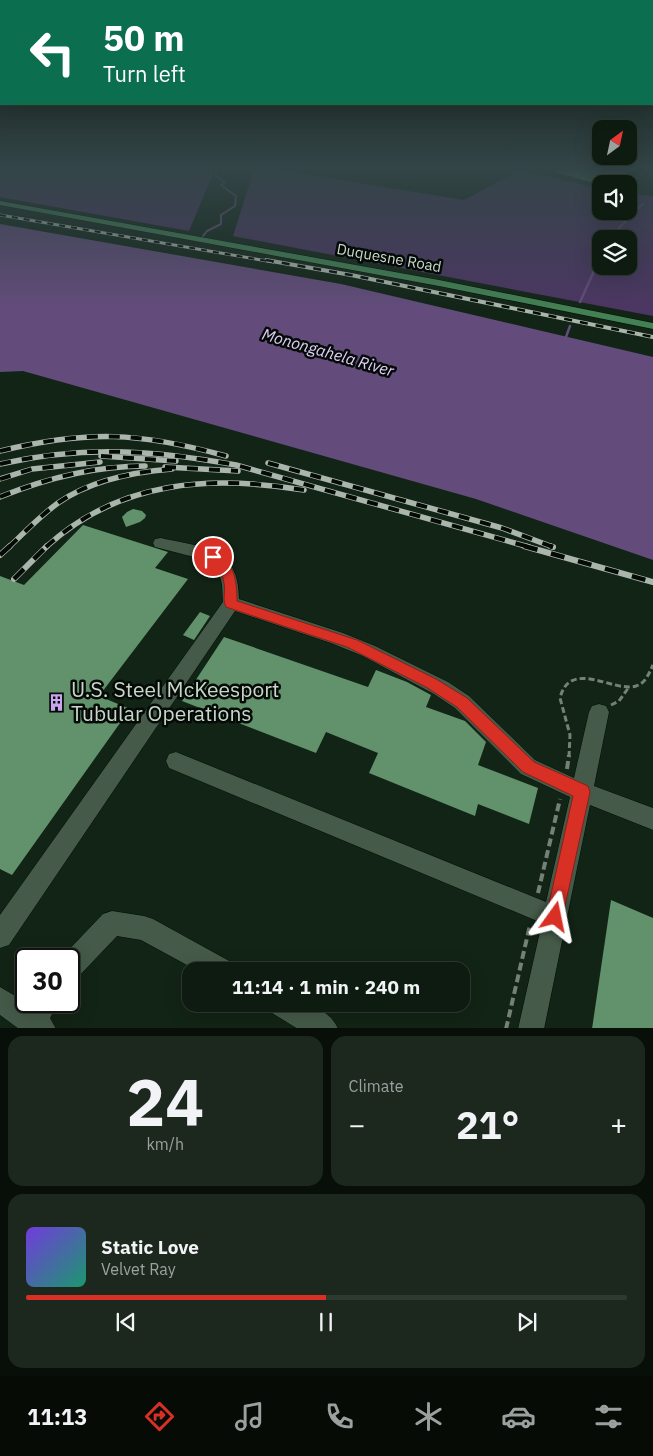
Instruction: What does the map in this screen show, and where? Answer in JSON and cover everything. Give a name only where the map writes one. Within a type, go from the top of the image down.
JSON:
[{"type":"main road","name":"Duquesne Road","points":[[60,214],[439,283],[653,326]]},
{"type":"street","points":[[0,936],[230,603],[231,582],[223,564],[213,557],[161,543]]},
{"type":"street","points":[[230,603],[352,644],[431,683],[462,702],[528,767],[582,792],[653,819]]},
{"type":"street","points":[[531,1028],[599,712]]},
{"type":"street","points":[[176,761],[555,917]]},
{"type":"street","points":[[80,956],[112,922],[144,928],[206,962]]},
{"type":"street","points":[[0,1000],[41,1017]]},
{"type":"street","points":[[296,1012],[326,1028]]},
{"type":"path","points":[[599,712],[618,701],[629,687]]},
{"type":"shaded area","points":[[94,214],[196,214],[189,231]]},
{"type":"shaded area","points":[[240,214],[592,214],[592,220],[637,220],[637,214],[653,214],[653,316],[233,236]]},
{"type":"water","name":"Monongahela River","points":[[0,224],[341,284],[653,357],[653,560],[476,499],[23,371],[0,372]]},
{"type":"building","points":[[133,509],[142,511],[146,515],[145,518],[126,527],[122,517]]},
{"type":"building","name":"U.S. Steel McKeesport Tubular Operations","points":[[83,525],[168,552],[155,568],[188,579],[99,696],[130,709],[12,875],[0,869],[0,576],[24,585]]},
{"type":"building","points":[[200,612],[210,616],[194,640],[183,635]]},
{"type":"building","points":[[224,637],[368,687],[376,670],[407,682],[431,695],[426,707],[465,721],[486,742],[478,765],[538,788],[529,824],[478,804],[475,816],[369,773],[378,753],[326,732],[316,753],[182,701]]},
{"type":"building","points":[[611,900],[653,918],[653,1028],[592,1028]]},
{"type":"waterway","points":[[203,236],[207,231],[221,224],[223,214]]},
{"type":"waterway","points":[[617,230],[633,214]]},
{"type":"waterway","points":[[580,302],[592,275]]},
{"type":"waterway","points":[[566,337],[570,326]]},
{"type":"railway","points":[[0,215],[273,262]]},
{"type":"railway","points":[[266,260],[351,275],[653,337]]},
{"type":"railway","points":[[0,451],[60,440],[113,437],[166,442],[226,456]]},
{"type":"railway","points":[[0,464],[31,458],[89,452],[147,453],[205,460],[236,465],[529,547]]},
{"type":"railway","points":[[101,456],[176,461]]},
{"type":"railway","points":[[0,479],[32,469],[100,462]]},
{"type":"railway","points":[[268,463],[502,528],[553,547],[550,546]]},
{"type":"railway","points":[[0,497],[35,484],[71,474],[107,468],[145,466]]},
{"type":"railway","points":[[165,467],[238,471]]},
{"type":"railway","points":[[9,547],[51,508],[84,488],[113,478],[142,472],[172,469]]},
{"type":"railway","points":[[46,547],[74,525],[104,508],[135,496],[168,488],[234,483],[304,490]]},
{"type":"railway","points":[[0,555],[10,546]]},
{"type":"railway","points":[[524,546],[653,582]]},
{"type":"railway","points":[[14,579],[46,547]]},
{"type":"place","name":"U.S. Steel McKeesport Tubular Operations","points":[[57,702]]},
{"type":"route","points":[[213,557],[223,564],[231,582],[230,603],[338,638],[369,651],[441,688],[462,702],[528,767],[582,792],[555,917]]}]
